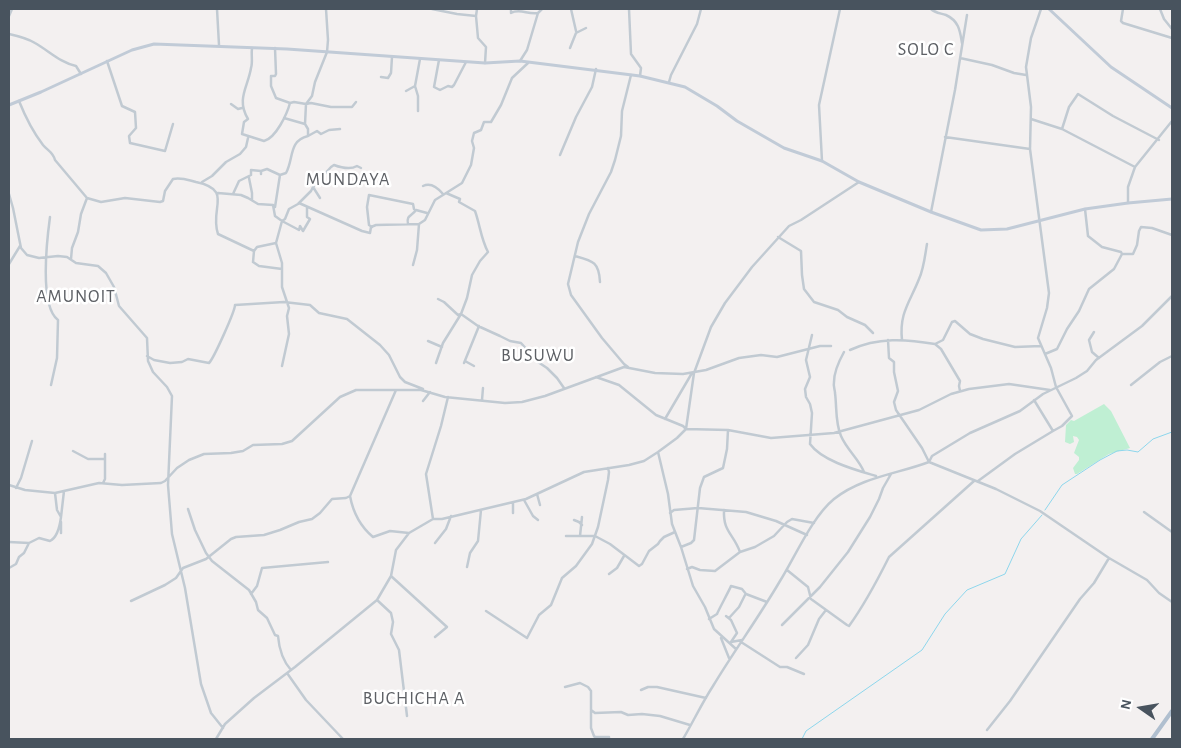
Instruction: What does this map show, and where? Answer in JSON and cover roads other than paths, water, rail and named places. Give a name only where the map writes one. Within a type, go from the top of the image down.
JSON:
[{"type":"main road","points":[[1050,9],[1111,67],[1172,108]]},
{"type":"main road","points":[[9,105],[147,44],[164,43],[275,48],[485,63],[520,61],[631,74],[685,87],[717,106],[737,121],[784,148],[822,162],[859,182],[975,228],[988,230],[1007,229],[1085,209],[1172,199]]},
{"type":"main road","points":[[1152,739],[1172,711]]},
{"type":"street","points":[[9,16],[12,9]]},
{"type":"street","points":[[217,9],[219,45]]},
{"type":"street","points":[[308,136],[305,124],[306,104],[312,96],[314,82],[326,52],[328,40],[326,9]]},
{"type":"street","points":[[432,9],[476,16]]},
{"type":"street","points":[[477,9],[478,38],[486,48],[485,63]]},
{"type":"street","points":[[511,9],[511,13],[519,10],[532,14],[538,13]]},
{"type":"street","points":[[520,61],[527,50],[538,13],[542,9]]},
{"type":"street","points":[[570,48],[577,30],[571,9]]},
{"type":"street","points":[[629,9],[631,54],[641,68],[640,76]]},
{"type":"street","points":[[669,82],[697,24],[701,9]]},
{"type":"street","points":[[822,162],[820,105],[840,9]]},
{"type":"street","points":[[931,9],[956,22],[963,44]]},
{"type":"street","points":[[787,570],[808,587],[810,597],[849,626],[871,592],[889,557],[975,481],[1062,426],[1072,416],[1056,387],[1038,336],[1047,308],[1049,293],[1030,149],[1031,98],[1027,75],[1027,58],[1041,9]]},
{"type":"street","points":[[1123,9],[1121,21],[1123,23],[1172,38]]},
{"type":"street","points":[[1160,9],[1164,19],[1172,29]]},
{"type":"street","points":[[931,212],[967,14]]},
{"type":"street","points":[[576,33],[586,28]]},
{"type":"street","points":[[9,34],[33,42],[64,63],[76,66],[81,74]]},
{"type":"street","points":[[252,47],[251,70],[247,79],[242,108],[248,119],[244,122],[242,134],[268,141],[273,137],[290,103]]},
{"type":"street","points":[[275,48],[276,74],[270,78],[276,98],[290,103],[331,107],[352,107],[356,102]]},
{"type":"street","points":[[381,77],[388,78],[390,75],[392,57]]},
{"type":"street","points":[[960,58],[1027,75]]},
{"type":"street","points":[[418,110],[418,96],[415,86],[420,59]]},
{"type":"street","points":[[439,60],[434,87],[440,90],[454,85],[466,62]]},
{"type":"street","points":[[107,61],[122,106],[135,112],[136,126],[129,136],[130,142],[165,151],[173,124]]},
{"type":"street","points":[[372,227],[386,224],[419,224],[424,220],[435,200],[462,183],[471,164],[474,133],[480,130],[484,122],[491,122],[501,105],[512,78],[528,63]]},
{"type":"street","points":[[560,154],[583,102],[592,87],[596,69]]},
{"type":"street","points":[[631,74],[622,111],[621,136],[615,160],[611,172],[589,214],[574,256],[568,284],[569,291],[602,338],[624,364],[630,367],[672,374],[706,370],[739,358],[762,355],[777,358],[820,346],[830,346]]},
{"type":"street","points":[[406,91],[415,86]]},
{"type":"street","points":[[1062,129],[1069,107],[1078,94],[1159,140]]},
{"type":"street","points":[[19,101],[24,114],[43,144],[87,198],[101,202],[125,198],[160,202],[163,201],[166,188],[173,179],[184,178],[200,182],[212,186],[217,193],[216,221],[218,234],[254,251]]},
{"type":"street","points":[[231,104],[238,109],[242,108]]},
{"type":"street","points":[[284,118],[305,124]]},
{"type":"street","points":[[1031,119],[1062,129],[1135,167]]},
{"type":"street","points":[[1128,203],[1128,187],[1135,167],[1159,140],[1172,121]]},
{"type":"street","points":[[280,175],[284,174],[288,169],[294,145],[301,139],[317,131],[321,134],[329,130],[340,129]]},
{"type":"street","points":[[200,182],[212,176],[226,162],[240,154],[246,147],[249,137]]},
{"type":"street","points":[[945,137],[1030,149]]},
{"type":"street","points":[[282,366],[289,334],[287,316],[289,308],[282,287],[282,261],[276,243],[282,221],[289,210],[311,191],[328,169],[334,165],[352,169],[357,166],[361,168]]},
{"type":"street","points":[[252,200],[249,178],[251,170],[261,172],[267,169],[280,175]]},
{"type":"street","points":[[280,175],[275,216],[299,230],[300,226],[303,231],[310,218],[307,217],[307,207]]},
{"type":"street","points":[[234,194],[239,182],[249,178]]},
{"type":"street","points":[[666,419],[693,373],[719,313],[752,266],[789,226],[859,182]]},
{"type":"street","points":[[423,186],[430,185],[445,194],[460,199],[459,202],[475,211],[483,242],[488,252],[472,275],[468,298],[442,347],[436,363]]},
{"type":"street","points":[[313,187],[320,198]]},
{"type":"street","points":[[217,193],[234,194],[246,197],[258,204],[272,204],[275,207]]},
{"type":"street","points":[[9,194],[20,246],[23,252],[30,257],[45,258],[58,256],[71,259],[76,263],[98,266],[106,273],[114,287],[119,306],[147,338],[147,356],[153,372],[167,387],[172,396],[169,476],[172,534],[201,684],[211,712],[223,728]]},
{"type":"street","points":[[372,227],[369,225],[367,207],[369,195],[413,204],[415,209],[428,213]]},
{"type":"street","points":[[71,259],[72,248],[87,198]]},
{"type":"street","points":[[299,203],[362,231],[370,233],[372,227]]},
{"type":"street","points":[[408,224],[409,214],[415,209]]},
{"type":"street","points":[[1085,209],[1086,231],[1091,240],[1122,254],[1133,254],[1141,227],[1149,227],[1172,235]]},
{"type":"street","points":[[50,218],[45,258],[47,291],[54,316],[58,320],[57,358],[51,385]]},
{"type":"street","points":[[413,265],[417,250],[419,224]]},
{"type":"street","points":[[778,237],[801,251],[804,289],[814,302],[838,310],[847,317],[865,325],[873,333]]},
{"type":"street","points":[[276,243],[258,246],[254,251],[253,262],[282,268]]},
{"type":"street","points":[[902,340],[901,329],[904,311],[920,278],[927,244]]},
{"type":"street","points":[[9,264],[20,246]]},
{"type":"street","points":[[1045,354],[1057,349],[1090,289],[1114,269],[1122,254]]},
{"type":"street","points":[[574,256],[588,260],[596,265],[599,271],[600,282]]},
{"type":"street","points":[[929,462],[932,456],[950,444],[981,427],[1020,411],[1056,387],[1076,378],[1142,326],[1172,298]]},
{"type":"street","points":[[438,299],[458,315],[460,314],[479,326],[510,341],[521,343],[538,362],[557,378],[564,389]]},
{"type":"street","points":[[147,356],[154,360],[170,363],[182,362],[188,359],[209,363],[220,346],[227,323],[235,310],[235,305],[286,302],[310,305],[319,313],[347,319],[380,345],[389,355],[400,377],[406,382],[448,397],[505,403],[522,402],[564,389],[610,371],[630,367]]},
{"type":"street","points":[[941,349],[941,341],[952,322],[955,321],[970,334],[983,339],[1015,347],[1041,346]]},
{"type":"street","points":[[474,366],[464,362],[479,326]]},
{"type":"street","points":[[1094,332],[1088,340],[1092,352],[1099,358]]},
{"type":"street","points":[[812,335],[806,360],[810,377],[805,389],[812,412],[809,435],[810,444],[813,448],[838,463],[878,476]]},
{"type":"street","points":[[888,340],[889,358],[894,362],[898,391],[894,402],[896,410],[922,448],[929,462]]},
{"type":"street","points":[[850,350],[863,344],[888,340],[935,344],[941,349],[960,381],[960,391]]},
{"type":"street","points":[[428,341],[442,347]]},
{"type":"street","points":[[935,344],[941,341]]},
{"type":"street","points":[[844,352],[838,362],[834,380],[836,420],[841,436],[864,472]]},
{"type":"street","points":[[1131,385],[1160,362],[1172,356]]},
{"type":"street","points":[[216,739],[223,728],[254,698],[377,600],[391,576],[396,550],[409,533],[433,519],[524,500],[584,472],[644,460],[677,438],[686,429],[693,373]]},
{"type":"street","points":[[595,377],[619,385],[656,414],[686,429],[728,430],[771,438],[834,433],[919,410],[960,391],[985,386],[1009,384],[1052,390]]},
{"type":"street","points":[[482,400],[483,388]]},
{"type":"street","points":[[9,485],[25,490],[55,493],[99,483],[153,484],[165,481],[189,460],[204,454],[230,453],[243,451],[253,445],[282,444],[292,441],[340,397],[356,390],[426,390]]},
{"type":"street","points":[[396,390],[350,496],[355,514],[365,529],[374,537],[390,531],[409,533]]},
{"type":"street","points":[[424,401],[430,392]]},
{"type":"street","points":[[433,519],[426,474],[448,397]]},
{"type":"street","points":[[1034,400],[1053,431]]},
{"type":"street","points":[[681,547],[694,540],[700,488],[704,477],[723,468],[728,430]]},
{"type":"street","points":[[16,488],[21,478],[32,441]]},
{"type":"street","points":[[73,451],[88,459],[104,459]]},
{"type":"street","points":[[658,452],[668,494],[670,513],[693,586],[705,606],[714,629],[736,649]]},
{"type":"street","points":[[103,483],[105,479],[105,454]]},
{"type":"street","points":[[683,739],[736,649],[824,509],[834,500],[862,483],[878,476],[891,474],[929,462],[975,481],[1040,511],[1109,558],[1146,580],[1159,593],[1172,602]]},
{"type":"street","points":[[486,611],[527,638],[538,615],[551,605],[562,578],[576,566],[595,536],[610,472],[608,468]]},
{"type":"street","points":[[782,625],[831,573],[860,534],[891,474]]},
{"type":"street","points":[[9,542],[29,543],[39,538],[50,541],[54,539],[59,528],[64,491]]},
{"type":"street","points":[[55,493],[57,510],[61,517],[61,533]]},
{"type":"street","points":[[537,494],[540,505]]},
{"type":"street","points":[[130,601],[165,585],[176,578],[180,570],[208,556],[236,537],[264,535],[299,522],[312,520],[332,499],[350,496]]},
{"type":"street","points":[[524,500],[533,516],[538,520]]},
{"type":"street","points":[[513,503],[513,513]]},
{"type":"street","points":[[670,513],[674,510],[698,508],[746,512],[770,519],[807,535]]},
{"type":"street","points":[[188,509],[194,530],[208,556],[250,590],[258,610],[267,618],[275,635],[278,636],[278,644],[285,664],[306,700],[343,739]]},
{"type":"street","points":[[467,567],[470,553],[478,541],[481,510]]},
{"type":"street","points":[[724,510],[725,526],[729,534],[736,540],[740,552]]},
{"type":"street","points":[[1144,512],[1172,532]]},
{"type":"street","points":[[436,543],[452,516]]},
{"type":"street","points":[[580,536],[582,517]]},
{"type":"street","points":[[687,569],[692,567],[700,570],[715,570],[740,552],[755,547],[774,536],[788,522],[795,519],[814,523]]},
{"type":"street","points":[[574,520],[582,525]]},
{"type":"street","points":[[566,536],[595,536],[610,544],[639,566],[654,546],[664,537],[675,532]]},
{"type":"street","points":[[9,568],[16,564],[19,557],[24,554],[29,543]]},
{"type":"street","points":[[609,574],[617,568],[624,556]]},
{"type":"street","points":[[987,730],[1010,701],[1080,599],[1094,583],[1109,558]]},
{"type":"street","points":[[251,594],[257,586],[262,568],[328,562]]},
{"type":"street","points":[[391,576],[447,627],[435,637]]},
{"type":"street","points":[[709,620],[717,614],[731,586],[742,589],[745,594],[767,602]]},
{"type":"street","points":[[729,618],[739,607],[745,594]]},
{"type":"street","points":[[377,600],[391,613],[394,622],[391,634],[399,650],[407,716]]},
{"type":"street","points":[[796,658],[808,645],[826,610]]},
{"type":"street","points":[[726,616],[738,633],[731,642]]},
{"type":"street","points":[[720,636],[730,659]]},
{"type":"street","points":[[726,641],[742,641],[780,667],[794,669],[804,674]]},
{"type":"street","points":[[565,686],[580,683],[588,687],[592,694],[591,728],[594,736],[595,738],[609,737],[609,739]]},
{"type":"street","points":[[641,690],[648,687],[657,687],[706,698]]},
{"type":"street","points":[[591,710],[595,713],[622,712],[628,715],[660,716],[691,725]]},
{"type":"waterway","points":[[1045,510],[1062,485],[1100,460],[1117,451],[1138,452],[1153,439],[1172,432]]},
{"type":"waterway","points":[[802,739],[806,731],[922,650],[945,614],[967,590],[1005,574],[1021,539],[1042,515]]},
{"type":"district","name":"SOLO C","points":[[926,50]]},
{"type":"district","name":"MUNDAYA","points":[[348,180]]},
{"type":"district","name":"AMUNOIT","points":[[76,297]]},
{"type":"district","name":"BUSUWU","points":[[538,356]]},
{"type":"district","name":"BUCHICHA A","points":[[414,699]]}]
